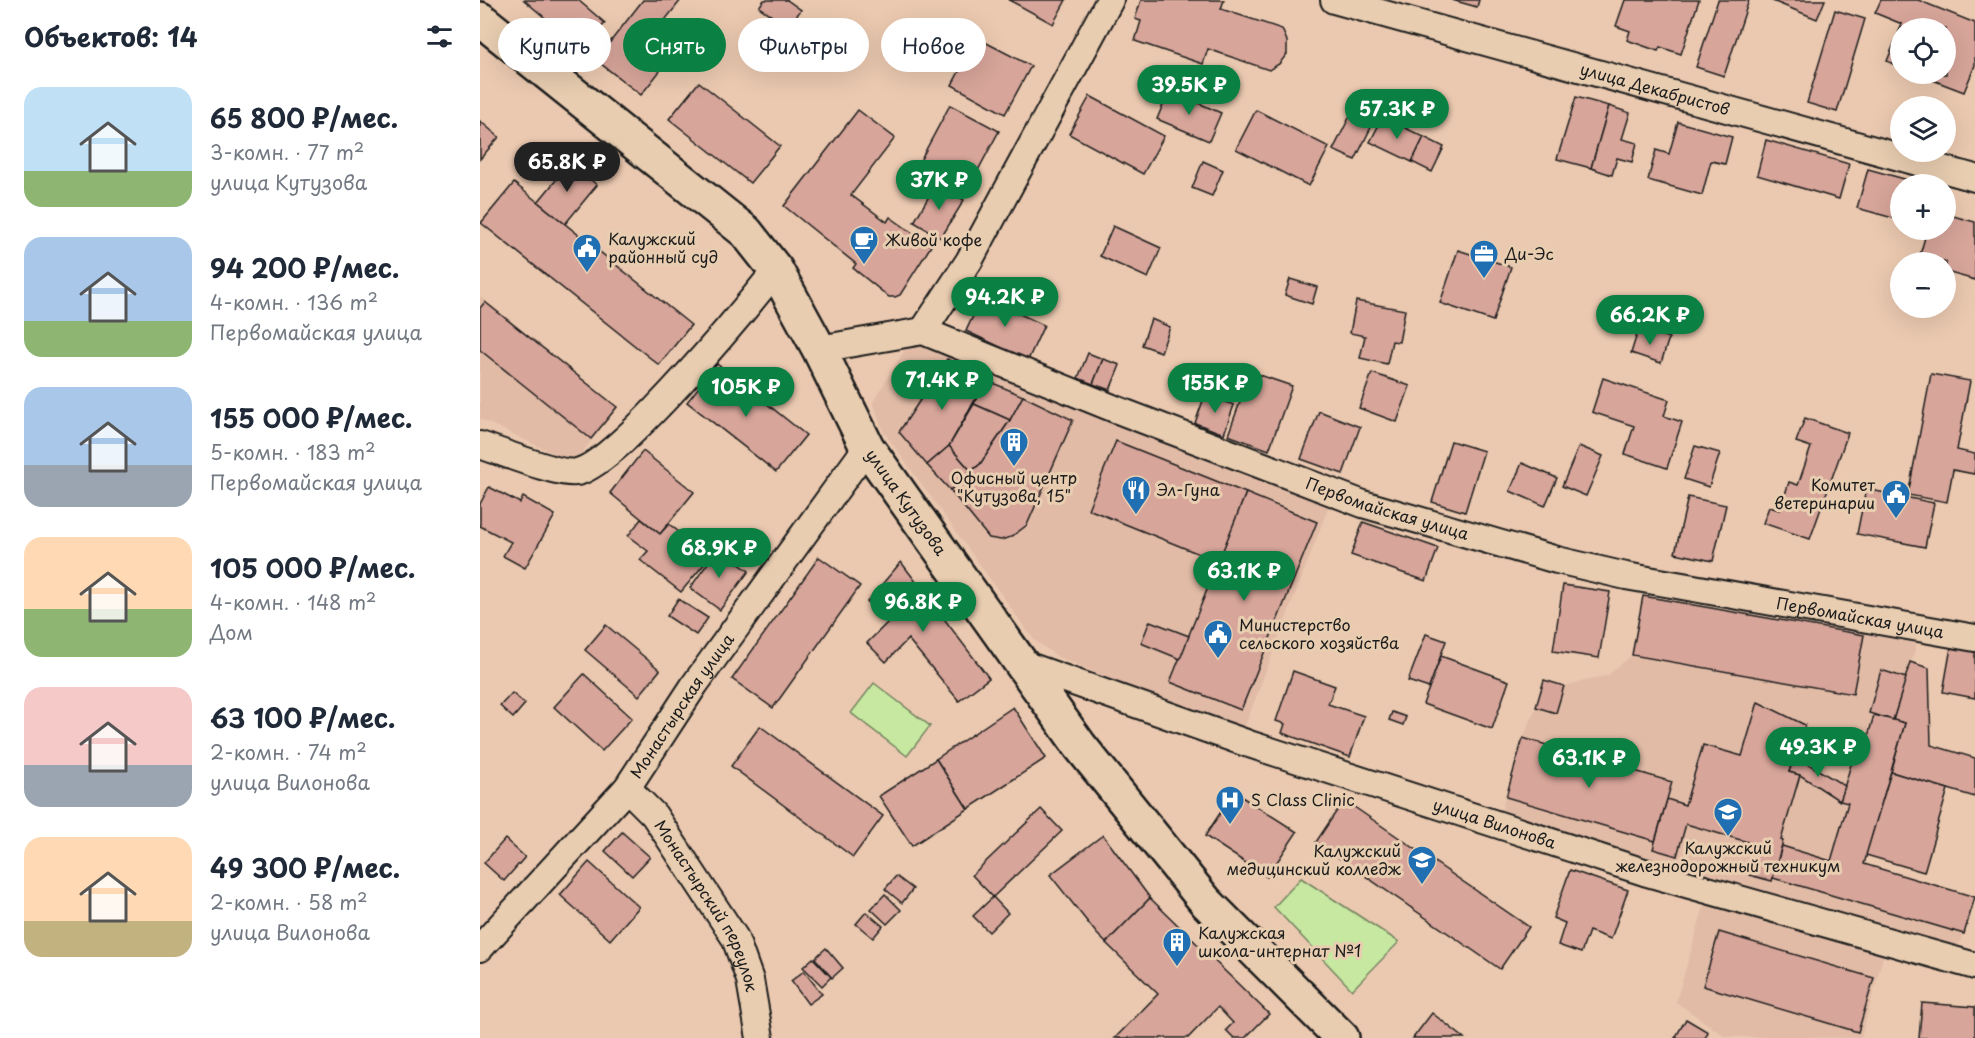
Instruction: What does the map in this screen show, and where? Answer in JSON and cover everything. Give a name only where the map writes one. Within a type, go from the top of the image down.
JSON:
[{"type":"main road","name":"улица Кутузова","points":[[480,19],[746,232],[776,270],[819,349],[867,447],[1080,746],[1206,902],[1342,1038]]},
{"type":"street","points":[[819,349],[923,331],[969,261],[1109,0]]},
{"type":"street","name":"улица Декабристов","points":[[1334,0],[1975,178]]},
{"type":"street","points":[[480,445],[549,468],[576,473],[601,461],[654,411],[776,270]]},
{"type":"street","name":"Первомайская улица","points":[[923,331],[1136,418],[1363,504],[1557,560],[1626,576],[1975,638]]},
{"type":"street","name":"Монастырская улица","points":[[480,948],[627,788],[695,684],[867,447]]},
{"type":"street","name":"улица Вилонова","points":[[1020,663],[1249,744],[1632,868],[1975,966]]},
{"type":"street","name":"Монастырский переулок","points":[[627,788],[654,815],[735,938],[750,980],[760,1038]]},
{"type":"shaded area","points":[[480,296],[617,407],[578,458],[561,457],[480,419]]},
{"type":"shaded area","points":[[931,342],[1330,503],[1242,734],[1058,657],[1034,640],[883,431],[873,402],[905,349]]},
{"type":"shaded area","name":"Калужский железнодорожный техникум","points":[[1643,596],[1917,643],[1893,720],[1864,864],[1975,897],[1958,948],[1890,931],[1861,1038],[1726,1037],[1676,1002],[1712,878],[1501,812],[1523,738],[1544,680],[1564,686],[1608,675],[1632,655]]},
{"type":"green space","points":[[874,683],[930,726],[907,756],[851,713]]},
{"type":"green space","points":[[1301,878],[1399,942],[1352,990],[1274,907]]},
{"type":"building","points":[[524,0],[578,0],[599,18],[545,18]]},
{"type":"building","points":[[643,0],[681,0],[667,18],[629,18]]},
{"type":"building","points":[[764,0],[787,0],[801,10],[795,18],[775,18],[759,7]]},
{"type":"building","points":[[1009,0],[1066,0],[1053,24]]},
{"type":"building","points":[[1141,0],[1224,0],[1221,9],[1282,29],[1287,41],[1287,54],[1279,64],[1269,70],[1208,49],[1203,64],[1135,41],[1141,21],[1135,19]]},
{"type":"building","points":[[1452,0],[1479,0],[1477,7]]},
{"type":"building","points":[[1625,0],[1699,0],[1681,54],[1660,47],[1658,51],[1627,40],[1630,31],[1616,26]]},
{"type":"building","points":[[1718,0],[1749,0],[1724,76],[1696,67]]},
{"type":"building","points":[[1770,0],[1825,0],[1817,19]]},
{"type":"building","points":[[1881,0],[1918,0],[1975,23],[1975,65],[1964,92],[1943,84],[1956,84],[1956,18],[1890,19],[1875,13]]},
{"type":"building","points":[[1835,10],[1865,19],[1837,112],[1807,103]]},
{"type":"building","points":[[623,26],[623,72],[659,72],[641,95],[611,72],[611,41]]},
{"type":"building","points":[[986,43],[1031,66],[1005,114],[952,85],[959,72],[986,72]]},
{"type":"building","points":[[699,82],[780,146],[750,183],[669,119]]},
{"type":"building","points":[[1169,90],[1221,113],[1209,141],[1157,119]]},
{"type":"building","points":[[1090,96],[1164,136],[1143,174],[1069,134]]},
{"type":"building","points":[[1576,97],[1609,106],[1591,168],[1557,159]]},
{"type":"building","points":[[950,105],[999,131],[969,187],[920,161]]},
{"type":"building","points":[[1355,106],[1376,117],[1355,160],[1333,150]]},
{"type":"building","points":[[1609,106],[1630,113],[1622,139],[1637,143],[1632,162],[1617,158],[1612,175],[1591,168]]},
{"type":"building","points":[[858,110],[895,138],[851,195],[887,222],[890,217],[931,246],[900,295],[895,297],[889,297],[853,268],[856,264],[784,206]]},
{"type":"building","points":[[1256,110],[1329,147],[1309,186],[1236,149]]},
{"type":"building","points":[[1383,117],[1424,137],[1412,162],[1370,142]]},
{"type":"building","points":[[480,121],[499,137],[480,159]]},
{"type":"building","points":[[1678,122],[1732,137],[1725,164],[1711,161],[1702,195],[1648,180],[1656,150],[1669,154]]},
{"type":"building","points":[[1424,137],[1444,147],[1432,172],[1412,162]]},
{"type":"building","points":[[1766,140],[1849,164],[1839,199],[1757,175]]},
{"type":"building","points":[[1203,161],[1223,170],[1212,196],[1192,188]]},
{"type":"building","points":[[570,163],[597,185],[565,224],[538,202]]},
{"type":"building","points":[[1868,169],[1890,175],[1890,217],[1857,208]]},
{"type":"building","name":"Калужский районный суд","points":[[514,183],[691,325],[659,365],[481,223]]},
{"type":"building","points":[[936,184],[964,200],[941,238],[914,222]]},
{"type":"building","points":[[1956,217],[1975,222],[1975,280],[1956,275],[1956,252],[1921,252],[1924,240],[1956,240]]},
{"type":"building","points":[[1113,226],[1161,248],[1148,278],[1100,256]]},
{"type":"building","points":[[1458,250],[1511,267],[1493,321],[1440,303]]},
{"type":"building","points":[[1290,279],[1317,287],[1312,304],[1285,295]]},
{"type":"building","points":[[982,297],[1044,325],[1028,360],[966,331]]},
{"type":"building","points":[[1356,301],[1405,310],[1399,342],[1392,341],[1387,364],[1360,358],[1365,336],[1350,333]]},
{"type":"building","points":[[485,302],[617,407],[591,439],[480,350],[480,308]]},
{"type":"building","points":[[1151,319],[1170,327],[1161,352],[1142,345]]},
{"type":"building","points":[[1639,328],[1669,338],[1661,363],[1631,353]]},
{"type":"building","points":[[1088,353],[1103,359],[1093,384],[1078,378]]},
{"type":"building","points":[[947,359],[986,380],[949,446],[927,465],[899,432]]},
{"type":"building","points":[[1103,359],[1120,365],[1110,390],[1093,384]]},
{"type":"building","points":[[717,364],[806,435],[776,472],[687,402]]},
{"type":"building","points":[[1251,372],[1292,386],[1269,450],[1228,435]]},
{"type":"building","points":[[1372,373],[1410,386],[1397,422],[1359,408]]},
{"type":"building","points":[[1931,374],[1970,381],[1957,450],[1975,454],[1974,474],[1953,470],[1947,502],[1908,495]]},
{"type":"building","points":[[1603,378],[1669,400],[1664,416],[1682,422],[1667,468],[1625,454],[1634,426],[1592,412]]},
{"type":"building","points":[[986,380],[1023,396],[1010,420],[974,404]]},
{"type":"building","points":[[1205,395],[1234,405],[1224,434],[1195,423]]},
{"type":"building","name":"Офисный центр \"Кутузова, 15\"","points":[[1023,396],[1073,420],[1027,525],[1011,537],[1001,540],[989,538],[950,490],[980,464],[1010,420]]},
{"type":"building","points":[[974,404],[1010,420],[980,464],[971,471],[949,446]]},
{"type":"building","points":[[1319,411],[1360,427],[1343,474],[1301,459]]},
{"type":"building","points":[[1805,418],[1848,433],[1810,539],[1763,523],[1769,507],[1780,510],[1789,482],[1798,485],[1811,447],[1796,442]]},
{"type":"building","points":[[1116,441],[1246,493],[1219,562],[1088,509]]},
{"type":"building","points":[[1451,441],[1484,451],[1465,512],[1432,502]]},
{"type":"building","points":[[949,446],[971,471],[950,490],[927,465]]},
{"type":"building","points":[[1579,446],[1603,456],[1586,496],[1562,486]]},
{"type":"building","points":[[1695,446],[1720,453],[1709,487],[1684,479]]},
{"type":"building","points":[[643,451],[694,492],[660,534],[610,493]]},
{"type":"building","points":[[1522,463],[1557,478],[1545,506],[1510,491]]},
{"type":"building","points":[[489,487],[520,503],[523,497],[555,515],[525,568],[503,556],[511,542],[480,526],[480,504]]},
{"type":"building","name":"Комитет ветеринарии","points":[[1866,489],[1934,503],[1925,547],[1857,534]]},
{"type":"building","points":[[1246,493],[1317,522],[1241,710],[1170,682]]},
{"type":"building","points":[[1688,497],[1726,505],[1713,561],[1675,553]]},
{"type":"building","points":[[641,519],[660,534],[669,524],[710,557],[681,592],[640,560],[648,551],[628,536]]},
{"type":"building","points":[[1363,522],[1438,548],[1426,581],[1351,555]]},
{"type":"building","points":[[718,549],[749,571],[720,610],[690,588]]},
{"type":"building","points":[[819,557],[860,586],[773,708],[732,679]]},
{"type":"building","points":[[901,562],[989,678],[959,701],[908,639],[886,662],[867,643],[889,621],[867,602]]},
{"type":"building","points":[[1563,585],[1610,592],[1599,658],[1553,651]]},
{"type":"building","points":[[1643,596],[1864,635],[1853,694],[1632,655]]},
{"type":"building","points":[[678,599],[708,618],[696,635],[667,616]]},
{"type":"building","points":[[1150,621],[1189,636],[1180,659],[1141,643]]},
{"type":"building","points":[[606,625],[660,670],[639,696],[585,650]]},
{"type":"building","points":[[1426,634],[1446,641],[1429,688],[1408,681]]},
{"type":"building","points":[[1951,647],[1975,651],[1975,698],[1943,692]]},
{"type":"building","points":[[1441,656],[1509,681],[1492,729],[1423,704]]},
{"type":"building","points":[[1910,662],[1929,668],[1931,745],[1975,758],[1975,797],[1891,772],[1905,723],[1893,720]]},
{"type":"building","points":[[1881,670],[1906,678],[1893,720],[1869,713]]},
{"type":"building","points":[[1293,671],[1335,686],[1328,704],[1364,716],[1350,757],[1282,733],[1285,724],[1276,721]]},
{"type":"building","points":[[584,674],[632,718],[602,751],[554,707]]},
{"type":"building","points":[[1544,680],[1564,686],[1556,713],[1536,707]]},
{"type":"building","points":[[512,693],[525,704],[513,718],[500,706]]},
{"type":"building","points":[[1758,702],[1805,725],[1789,772],[1800,775],[1772,881],[1749,875],[1758,845],[1686,824],[1677,856],[1653,849],[1667,799],[1685,805],[1703,745],[1742,756]]},
{"type":"building","points":[[1013,707],[1046,758],[968,809],[936,759]]},
{"type":"building","points":[[1392,712],[1406,717],[1403,725],[1389,720]]},
{"type":"building","points":[[1874,715],[1905,723],[1864,864],[1975,897],[1964,934],[1773,878],[1782,846],[1831,861],[1848,803],[1840,801],[1859,738],[1867,740]]},
{"type":"building","points":[[760,726],[883,816],[853,857],[731,766]]},
{"type":"building","points":[[1523,738],[1672,782],[1655,841],[1506,797]]},
{"type":"building","points":[[1795,756],[1845,786],[1840,801],[1800,775],[1789,772]]},
{"type":"building","points":[[936,759],[968,809],[912,846],[879,796]]},
{"type":"building","points":[[1891,772],[1948,789],[1924,872],[1866,855]]},
{"type":"building","points":[[1234,792],[1297,832],[1267,877],[1205,836]]},
{"type":"building","name":"Калужский медицинский колледж","points":[[1344,800],[1529,927],[1500,969],[1316,842]]},
{"type":"building","points":[[1041,809],[1062,831],[993,897],[972,875]]},
{"type":"building","points":[[622,832],[650,857],[632,876],[605,851]]},
{"type":"building","points":[[1103,835],[1150,898],[1106,943],[1050,875]]},
{"type":"building","points":[[505,839],[525,857],[504,881],[484,863]]},
{"type":"building","points":[[589,862],[639,907],[610,940],[560,895]]},
{"type":"building","points":[[1570,870],[1628,890],[1611,939],[1589,931],[1581,953],[1558,945],[1565,923],[1553,918]]},
{"type":"building","points":[[896,876],[913,889],[902,903],[885,889]]},
{"type":"building","points":[[885,894],[901,910],[887,924],[871,909]]},
{"type":"building","points":[[993,897],[1008,913],[989,932],[973,916]]},
{"type":"building","name":"Калужская школа-интернат №1","points":[[1150,898],[1269,1014],[1245,1038],[1234,1038],[1226,1030],[1233,1023],[1218,1007],[1188,1038],[1115,1038],[1158,994],[1106,943]]},
{"type":"building","points":[[866,912],[883,926],[873,938],[856,924]]},
{"type":"building","points":[[1719,932],[1874,978],[1858,1032],[1703,986]]},
{"type":"building","points":[[826,948],[843,968],[832,978],[815,958]]},
{"type":"building","points":[[813,958],[831,977],[822,986],[803,967]]},
{"type":"building","points":[[804,971],[822,994],[808,1004],[791,981]]},
{"type":"building","points":[[1922,1003],[1975,1007],[1975,1038],[1919,1038]]},
{"type":"building","points":[[1432,1013],[1464,1038],[1413,1038]]},
{"type":"building","points":[[1686,1019],[1708,1032],[1705,1038],[1675,1038]]},
{"type":"place","name":"Живой кофе","points":[[864,266]]},
{"type":"place","name":"Калужский районный суд","points":[[587,274]]},
{"type":"place","name":"Ди-Эс","points":[[1484,280]]},
{"type":"place","name":"Офисный центр \"Кутузова, 15\"","points":[[1014,468]]},
{"type":"place","name":"Эл-Гуна","points":[[1136,516]]},
{"type":"place","name":"Комитет ветеринарии","points":[[1896,520]]},
{"type":"place","name":"Министерство сельского хозяйства","points":[[1218,660]]},
{"type":"place","name":"S Class Clinic","points":[[1230,826]]},
{"type":"place","name":"Калужский железнодорожный техникум","points":[[1728,838]]},
{"type":"place","name":"Калужский медицинский колледж","points":[[1422,886]]},
{"type":"place","name":"Калужская школа-интернат №1","points":[[1177,968]]}]
